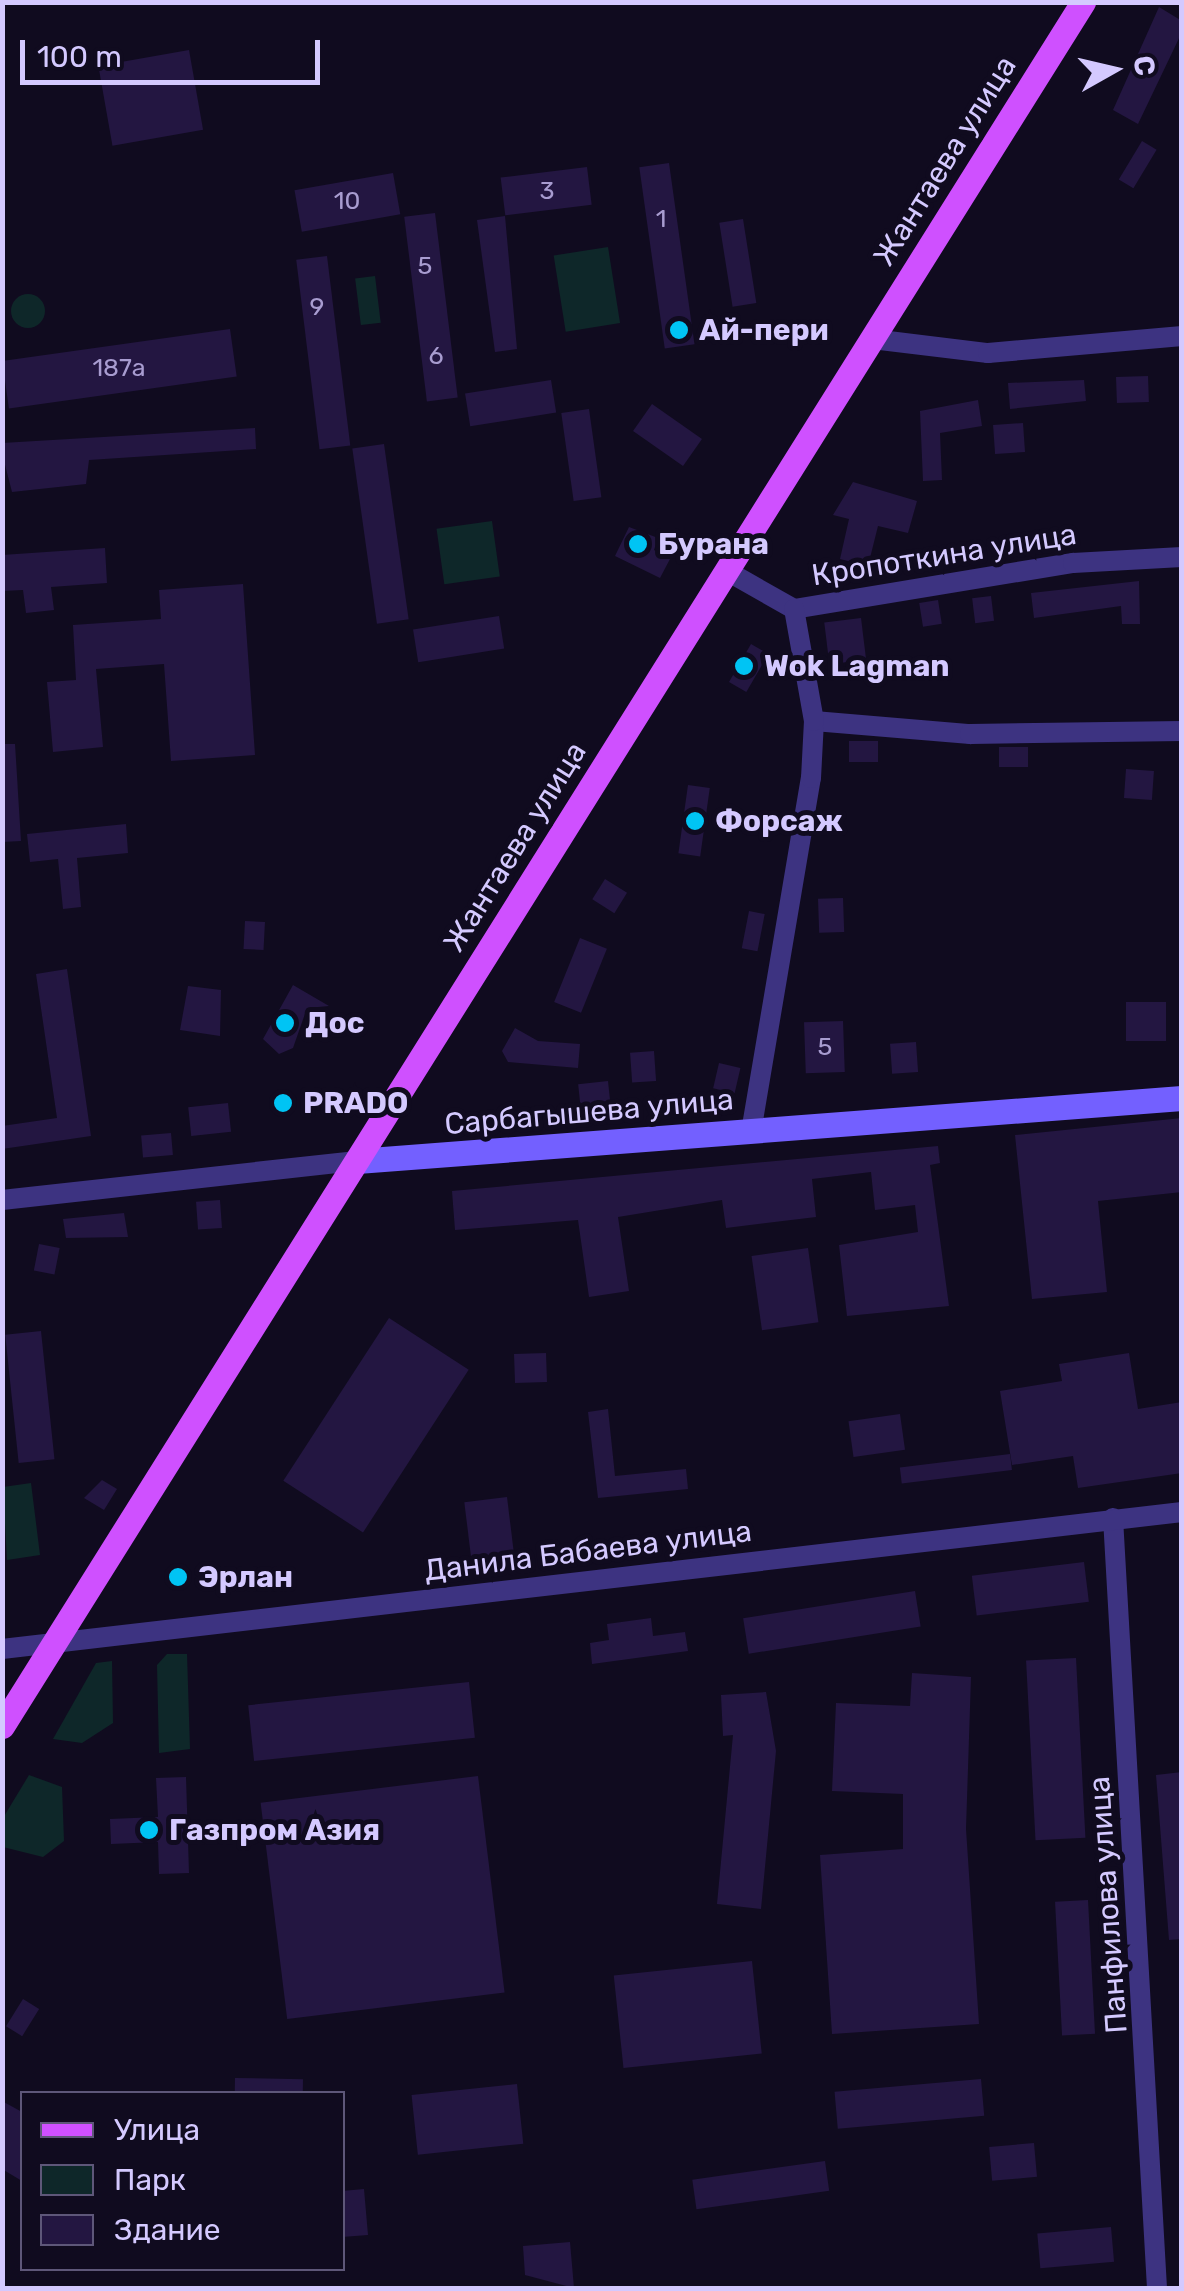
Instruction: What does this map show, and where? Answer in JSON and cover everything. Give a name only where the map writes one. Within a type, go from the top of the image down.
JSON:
[{"type":"main road","name":"Жантаева улица","points":[[2,1726],[1083,2]]},
{"type":"street","points":[[872,340],[988,353],[1182,336]]},
{"type":"street","name":"Кропоткина улица","points":[[727,570],[794,609],[1073,564],[1182,557]]},
{"type":"street","points":[[751,1132],[814,721],[794,609]]},
{"type":"street","points":[[814,721],[970,734],[1182,731]]},
{"type":"street","name":"Сарбагышева улица","points":[[2,1200],[356,1161],[1182,1098]]},
{"type":"street","name":"Данила Бабаева улица","points":[[2,1649],[1182,1512]]},
{"type":"street","name":"Панфилова улица","points":[[1113,1518],[1157,2288]]},
{"type":"green space","points":[[608,247],[620,323],[566,332],[554,256]]},
{"type":"green space","points":[[375,276],[381,323],[361,325],[355,278]]},
{"type":"green space","points":[[28,294],[40,299],[45,311],[40,323],[28,328],[16,323],[11,311],[16,299]]},
{"type":"green space","points":[[492,521],[500,576],[444,584],[437,529]]},
{"type":"green space","points":[[31,1483],[40,1555],[7,1560],[3,1487]]},
{"type":"green space","points":[[167,1654],[187,1654],[190,1749],[159,1753],[157,1665]]},
{"type":"green space","points":[[112,1661],[113,1723],[82,1743],[53,1739],[96,1663]]},
{"type":"green space","points":[[29,1775],[62,1787],[64,1841],[43,1857],[3,1847],[3,1818]]},
{"type":"building","points":[[1159,7],[1182,21],[1182,32],[1138,124],[1113,110]]},
{"type":"building","points":[[189,50],[203,130],[112,146],[98,66]]},
{"type":"building","points":[[1142,141],[1157,150],[1133,188],[1119,180]]},
{"type":"building","points":[[669,163],[694,344],[665,348],[639,167]]},
{"type":"building","points":[[587,167],[592,205],[505,215],[501,178]]},
{"type":"building","points":[[393,173],[400,214],[302,232],[295,190]]},
{"type":"building","points":[[435,213],[458,398],[427,401],[404,217]]},
{"type":"building","points":[[505,216],[517,349],[495,352],[477,220]]},
{"type":"building","points":[[743,219],[756,303],[733,307],[719,223]]},
{"type":"building","points":[[327,256],[350,446],[320,449],[296,260]]},
{"type":"building","points":[[230,329],[237,377],[9,409],[2,361]]},
{"type":"building","points":[[1148,376],[1149,402],[1117,403],[1116,377]]},
{"type":"building","points":[[551,380],[556,413],[470,426],[465,394]]},
{"type":"building","points":[[1084,380],[1086,401],[1010,409],[1008,383]]},
{"type":"building","points":[[978,400],[982,426],[940,433],[942,480],[923,481],[920,411]]},
{"type":"building","points":[[652,404],[702,439],[683,466],[633,431]]},
{"type":"building","points":[[589,409],[601,497],[574,501],[561,413]]},
{"type":"building","points":[[1023,423],[1025,452],[995,454],[993,425]]},
{"type":"building","points":[[255,428],[256,449],[89,460],[86,484],[12,492],[2,453],[2,443]]},
{"type":"building","points":[[384,444],[409,619],[377,624],[352,448]]},
{"type":"building","points":[[853,482],[917,501],[908,533],[878,526],[868,566],[840,559],[849,519],[833,515]]},
{"type":"building","name":"Бурана","points":[[629,527],[658,538],[654,550],[670,559],[660,578],[615,556]]},
{"type":"building","points":[[105,548],[107,583],[51,587],[54,610],[26,613],[23,590],[2,591],[2,555]]},
{"type":"building","points":[[1139,581],[1140,624],[1122,624],[1121,606],[1034,618],[1031,593]]},
{"type":"building","points":[[243,584],[255,755],[171,761],[164,664],[96,669],[103,747],[53,752],[47,682],[76,680],[73,625],[161,619],[159,590]]},
{"type":"building","points":[[991,596],[994,621],[975,623],[972,598]]},
{"type":"building","points":[[938,600],[942,624],[923,627],[919,603]]},
{"type":"building","points":[[499,616],[504,649],[418,662],[413,630]]},
{"type":"building","points":[[861,618],[866,660],[829,664],[824,623]]},
{"type":"building","points":[[751,644],[768,654],[746,692],[729,682]]},
{"type":"building","points":[[849,741],[878,741],[878,762],[849,762]]},
{"type":"building","points":[[2,744],[15,744],[21,841],[2,842]]},
{"type":"building","points":[[999,747],[1028,747],[1028,767],[999,767]]},
{"type":"building","points":[[1126,769],[1154,771],[1152,800],[1124,798]]},
{"type":"building","name":"Форсаж","points":[[688,785],[710,788],[700,856],[678,853]]},
{"type":"building","points":[[126,824],[128,853],[77,858],[81,907],[63,909],[58,859],[30,862],[27,834]]},
{"type":"building","points":[[605,879],[627,893],[614,913],[592,899]]},
{"type":"building","points":[[843,898],[844,932],[819,933],[818,899]]},
{"type":"building","points":[[749,911],[765,914],[757,951],[742,948]]},
{"type":"building","points":[[245,921],[265,922],[264,950],[244,949]]},
{"type":"building","points":[[580,938],[607,949],[581,1013],[554,1002]]},
{"type":"building","points":[[67,969],[91,1136],[2,1149],[2,1126],[57,1118],[36,974]]},
{"type":"building","name":"Дос","points":[[293,985],[329,1006],[307,1008],[293,1048],[279,1054],[263,1039]]},
{"type":"building","points":[[188,986],[221,990],[220,1036],[180,1030]]},
{"type":"building","points":[[1126,1002],[1166,1002],[1166,1041],[1126,1041]]},
{"type":"building","points":[[843,1021],[845,1072],[806,1073],[804,1022]]},
{"type":"building","points":[[515,1028],[538,1041],[580,1044],[578,1068],[508,1062],[502,1051]]},
{"type":"building","points":[[916,1042],[918,1072],[892,1074],[890,1044]]},
{"type":"building","points":[[654,1051],[656,1081],[632,1083],[630,1053]]},
{"type":"building","points":[[719,1063],[740,1068],[735,1093],[713,1088]]},
{"type":"building","points":[[608,1081],[611,1108],[581,1111],[578,1084]]},
{"type":"building","points":[[228,1103],[231,1132],[191,1136],[188,1107]]},
{"type":"building","points":[[1182,1118],[1182,1192],[1098,1201],[1107,1292],[1032,1299],[1015,1135]]},
{"type":"building","points":[[171,1133],[173,1155],[143,1158],[141,1136]]},
{"type":"building","points":[[938,1146],[940,1163],[930,1165],[949,1306],[847,1316],[839,1245],[918,1232],[915,1205],[875,1210],[871,1172],[812,1179],[816,1217],[726,1228],[722,1200],[618,1217],[629,1291],[589,1297],[578,1220],[455,1230],[452,1191]]},
{"type":"building","points":[[220,1200],[222,1228],[198,1230],[196,1202]]},
{"type":"building","points":[[124,1213],[128,1237],[66,1238],[63,1219]]},
{"type":"building","points":[[39,1244],[60,1248],[54,1275],[34,1271]]},
{"type":"building","points":[[808,1248],[818,1322],[762,1330],[752,1256]]},
{"type":"building","points":[[389,1318],[469,1370],[363,1532],[283,1481]]},
{"type":"building","points":[[41,1331],[54,1459],[19,1463],[5,1335]]},
{"type":"building","points":[[546,1353],[547,1382],[515,1383],[514,1354]]},
{"type":"building","points":[[1129,1353],[1138,1409],[1182,1402],[1182,1473],[1078,1488],[1073,1456],[1012,1465],[1000,1391],[1062,1381],[1059,1364]]},
{"type":"building","points":[[608,1409],[615,1476],[686,1469],[688,1489],[598,1498],[588,1412]]},
{"type":"building","points":[[900,1414],[905,1450],[854,1457],[849,1421]]},
{"type":"building","points":[[1010,1454],[1012,1470],[902,1483],[900,1468]]},
{"type":"building","points":[[102,1480],[117,1489],[104,1510],[84,1498]]},
{"type":"building","points":[[507,1497],[514,1553],[471,1558],[464,1502]]},
{"type":"building","points":[[1084,1562],[1089,1602],[977,1615],[972,1576]]},
{"type":"building","points":[[915,1591],[921,1627],[749,1654],[743,1618]]},
{"type":"building","points":[[651,1618],[653,1636],[685,1632],[688,1651],[592,1664],[590,1643],[609,1640],[607,1624]]},
{"type":"building","points":[[1076,1658],[1085,1838],[1035,1840],[1026,1661]]},
{"type":"building","points":[[912,1673],[971,1677],[966,1829],[979,2024],[832,2034],[820,1855],[903,1849],[903,1794],[832,1791],[836,1703],[910,1706]]},
{"type":"building","points":[[469,1682],[475,1738],[254,1761],[248,1705]]},
{"type":"building","points":[[766,1692],[776,1751],[761,1909],[717,1904],[733,1735],[723,1736],[721,1695]]},
{"type":"building","points":[[1182,1772],[1182,1939],[1169,1940],[1156,1775]]},
{"type":"building","points":[[478,1776],[505,1992],[287,2019],[261,1803]]},
{"type":"building","name":"Газпром Азия","points":[[186,1777],[189,1873],[159,1874],[158,1842],[111,1844],[110,1819],[158,1817],[156,1778]]},
{"type":"building","points":[[1088,1900],[1095,2034],[1062,2036],[1055,1902]]},
{"type":"building","points":[[752,1961],[762,2053],[623,2068],[614,1976]]},
{"type":"building","points":[[23,1999],[39,2009],[22,2036],[6,2026]]},
{"type":"building","points":[[235,2078],[303,2079],[303,2091],[235,2091]]},
{"type":"building","points":[[981,2079],[984,2116],[838,2129],[835,2092]]},
{"type":"building","points":[[517,2084],[523,2144],[418,2155],[412,2095]]},
{"type":"building","points":[[2,2101],[20,2111],[20,2180],[2,2169]]},
{"type":"building","points":[[1034,2143],[1037,2177],[992,2181],[989,2147]]},
{"type":"building","points":[[825,2161],[829,2191],[696,2209],[692,2180]]},
{"type":"building","points":[[364,2189],[368,2235],[345,2237],[345,2191]]},
{"type":"building","points":[[1111,2227],[1114,2262],[1040,2268],[1037,2233]]},
{"type":"building","points":[[570,2242],[574,2288],[525,2275],[523,2246]]},
{"type":"place","name":"Ай-пери","points":[[679,330]]},
{"type":"place","name":"Бурана","points":[[638,544]]},
{"type":"place","name":"Wok Lagman","points":[[744,666]]},
{"type":"place","name":"Форсаж","points":[[695,821]]},
{"type":"place","name":"Дос","points":[[285,1023]]},
{"type":"place","name":"PRADO","points":[[283,1103]]},
{"type":"place","name":"Эрлан","points":[[178,1577]]},
{"type":"place","name":"Газпром Азия","points":[[149,1830]]}]
